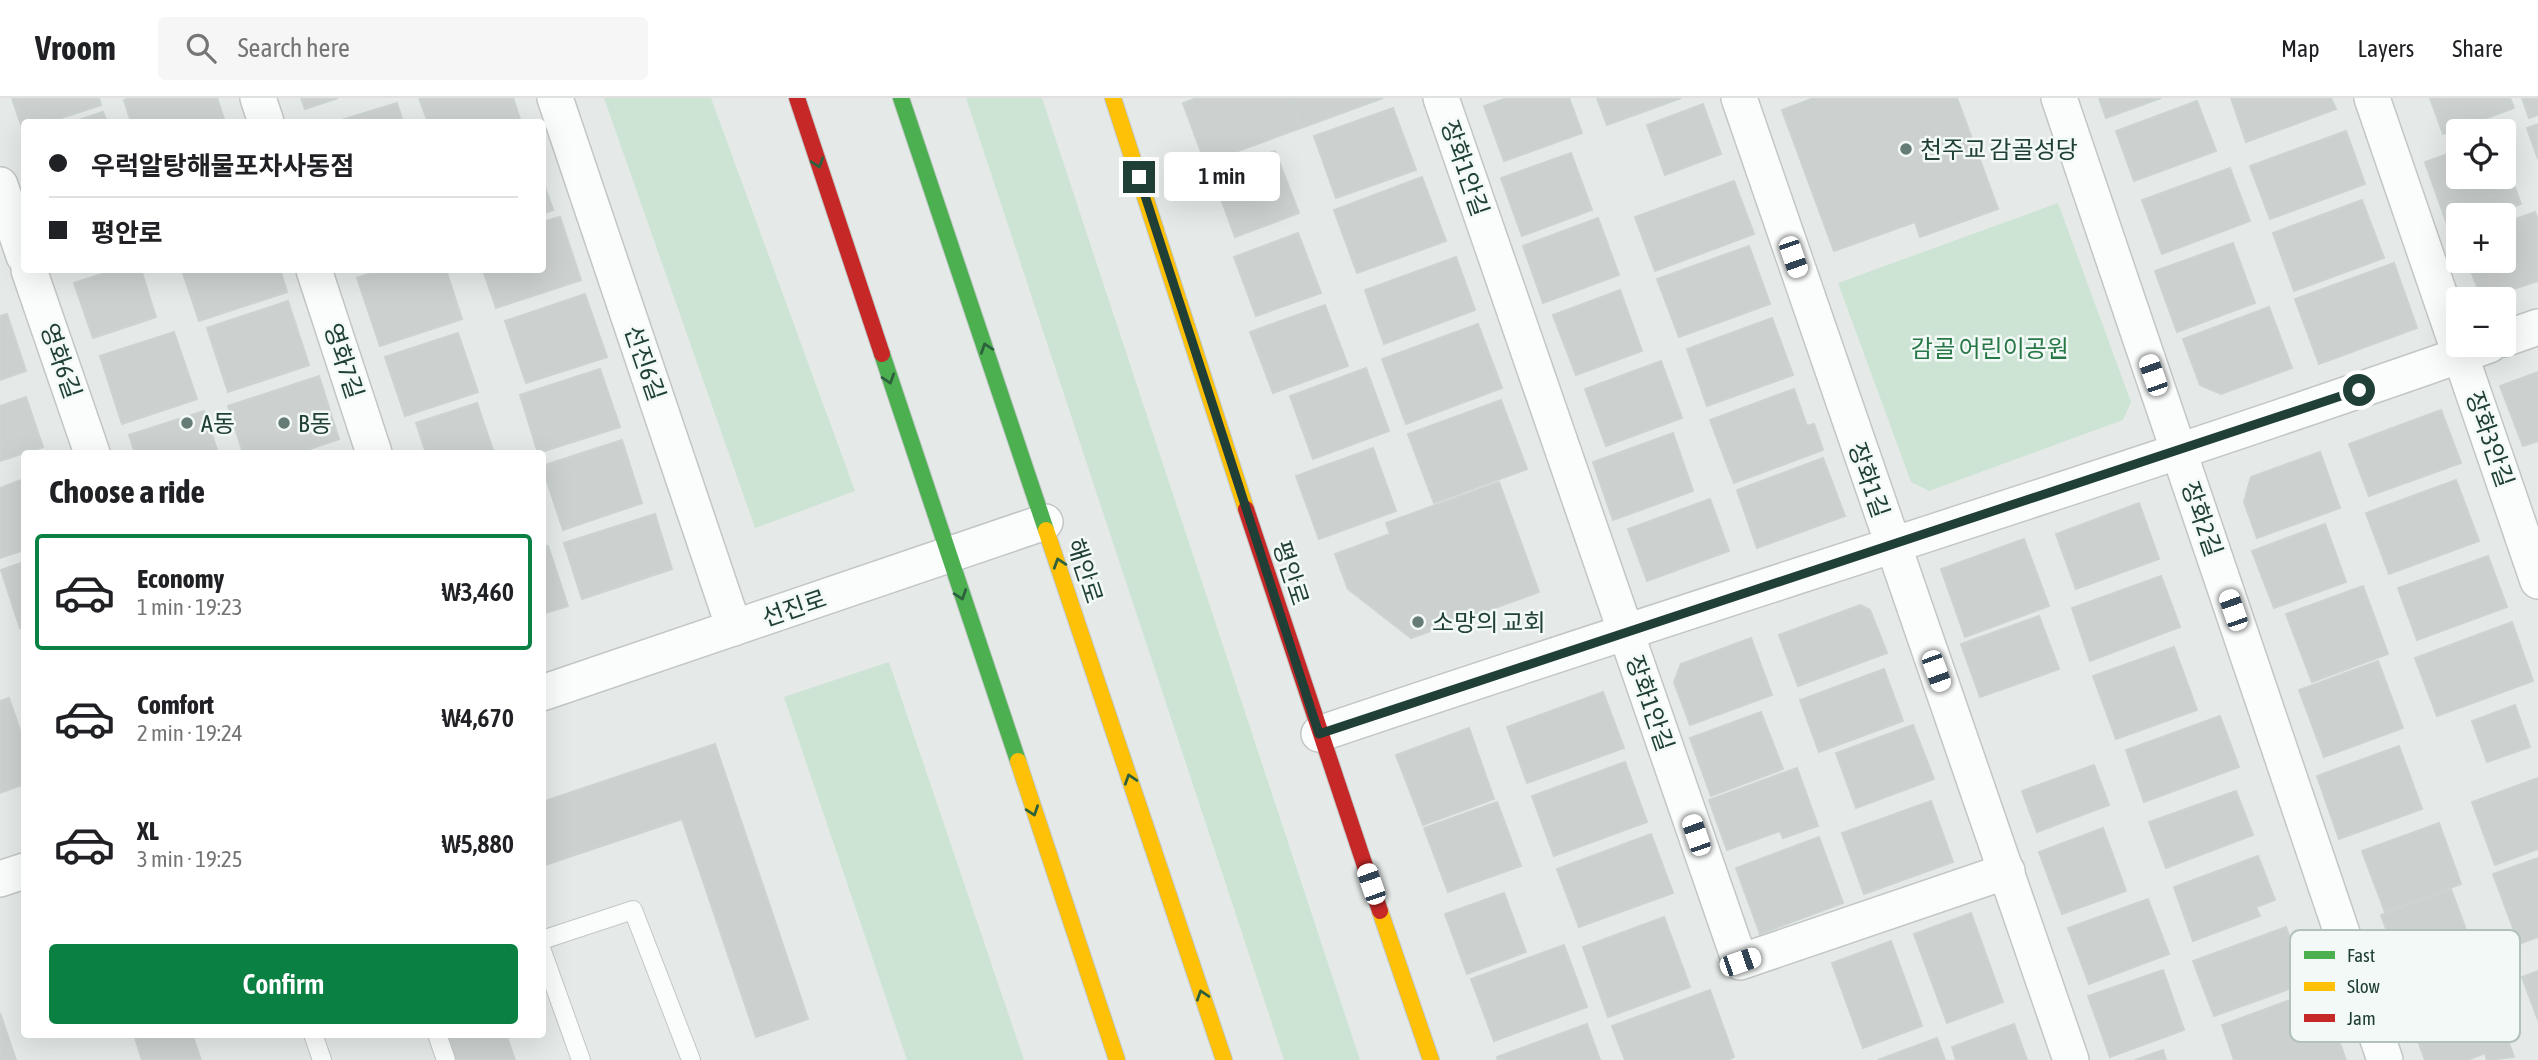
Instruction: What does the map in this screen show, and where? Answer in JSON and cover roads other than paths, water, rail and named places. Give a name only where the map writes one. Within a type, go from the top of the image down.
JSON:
[{"type":"main road","points":[[797,98],[1117,1060]]},
{"type":"main road","name":"해안로","points":[[901,98],[1224,1060]]},
{"type":"main road","name":"평안로","points":[[1113,98],[1319,734],[1431,1060]]},
{"type":"street","points":[[258,98],[265,119]]},
{"type":"street","name":"선진6길","points":[[555,98],[734,628]]},
{"type":"street","name":"장화1안길","points":[[1441,98],[1740,962],[2007,871]]},
{"type":"street","name":"장화1길","points":[[1739,98],[2071,1060]]},
{"type":"street","name":"장화2길","points":[[2059,98],[2341,930]]},
{"type":"street","name":"장화3안길","points":[[2372,98],[2449,287]]},
{"type":"street","points":[[0,185],[21,247]]},
{"type":"street","name":"영화6길","points":[[30,273],[91,450]]},
{"type":"street","name":"영화7길","points":[[315,273],[373,450]]},
{"type":"street","points":[[2516,335],[2538,327]]},
{"type":"street","points":[[1319,734],[1625,630],[1892,547],[2454,357]]},
{"type":"street","name":"장화3안길","points":[[2477,357],[2538,581]]},
{"type":"street","name":"선진로","points":[[546,692],[1045,522]]},
{"type":"street","points":[[0,879],[21,872]]},
{"type":"street","name":"장화2길","points":[[2379,1042],[2385,1060]]},
{"type":"lane","points":[[546,939],[633,910],[691,1060]]},
{"type":"lane","points":[[546,962],[581,1060]]},
{"type":"lane","points":[[314,1038],[321,1060]]},
{"type":"lane","points":[[438,1038],[446,1060]]},
{"type":"place","name":"천주교 감골성당","points":[[1906,149]]},
{"type":"place","name":"A동","points":[[187,423]]},
{"type":"place","name":"B동","points":[[284,423]]},
{"type":"place","name":"소망의 교회","points":[[1418,622]]},
{"type":"park label","name":"감골 어린이공원","points":[[1990,348]]}]
